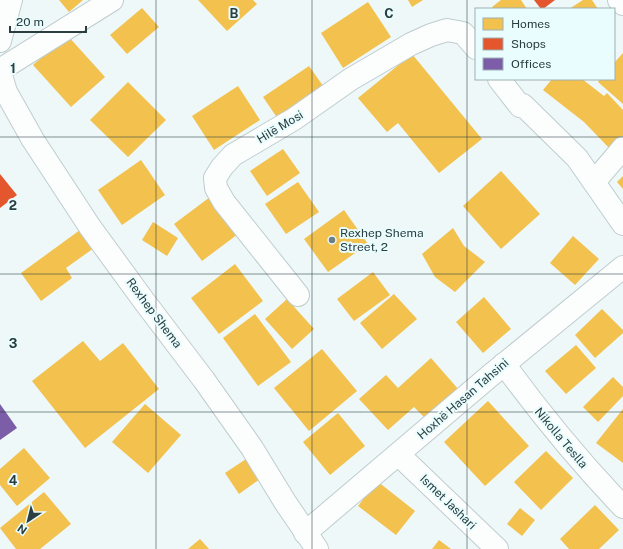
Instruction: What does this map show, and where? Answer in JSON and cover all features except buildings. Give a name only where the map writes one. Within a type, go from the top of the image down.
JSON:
[{"type":"street","points":[[0,41],[11,0]]},
{"type":"street","points":[[0,71],[112,0]]},
{"type":"street","points":[[619,0],[623,4]]},
{"type":"street","name":"Hilë Mosi","points":[[298,294],[224,202],[216,188],[215,178],[222,167],[233,154],[294,119],[351,79],[411,44],[447,30],[463,33],[475,47]]},
{"type":"street","name":"Rexhep Shema","points":[[0,71],[6,92],[33,140],[82,214],[252,448],[311,541]]},
{"type":"street","points":[[500,80],[520,106],[523,105],[577,158],[623,224]]},
{"type":"street","points":[[594,181],[623,148]]},
{"type":"street","name":"Hoxhë Hasan Tahsini","points":[[311,541],[399,455],[504,364],[623,267]]},
{"type":"street","name":"Nikolla Teslla","points":[[504,364],[540,415],[584,466],[623,507]]},
{"type":"street","name":"Ismet Jashari","points":[[399,455],[497,549]]},
{"type":"place","name":"Rexhep Shema Street, 2","points":[[332,240]]}]
